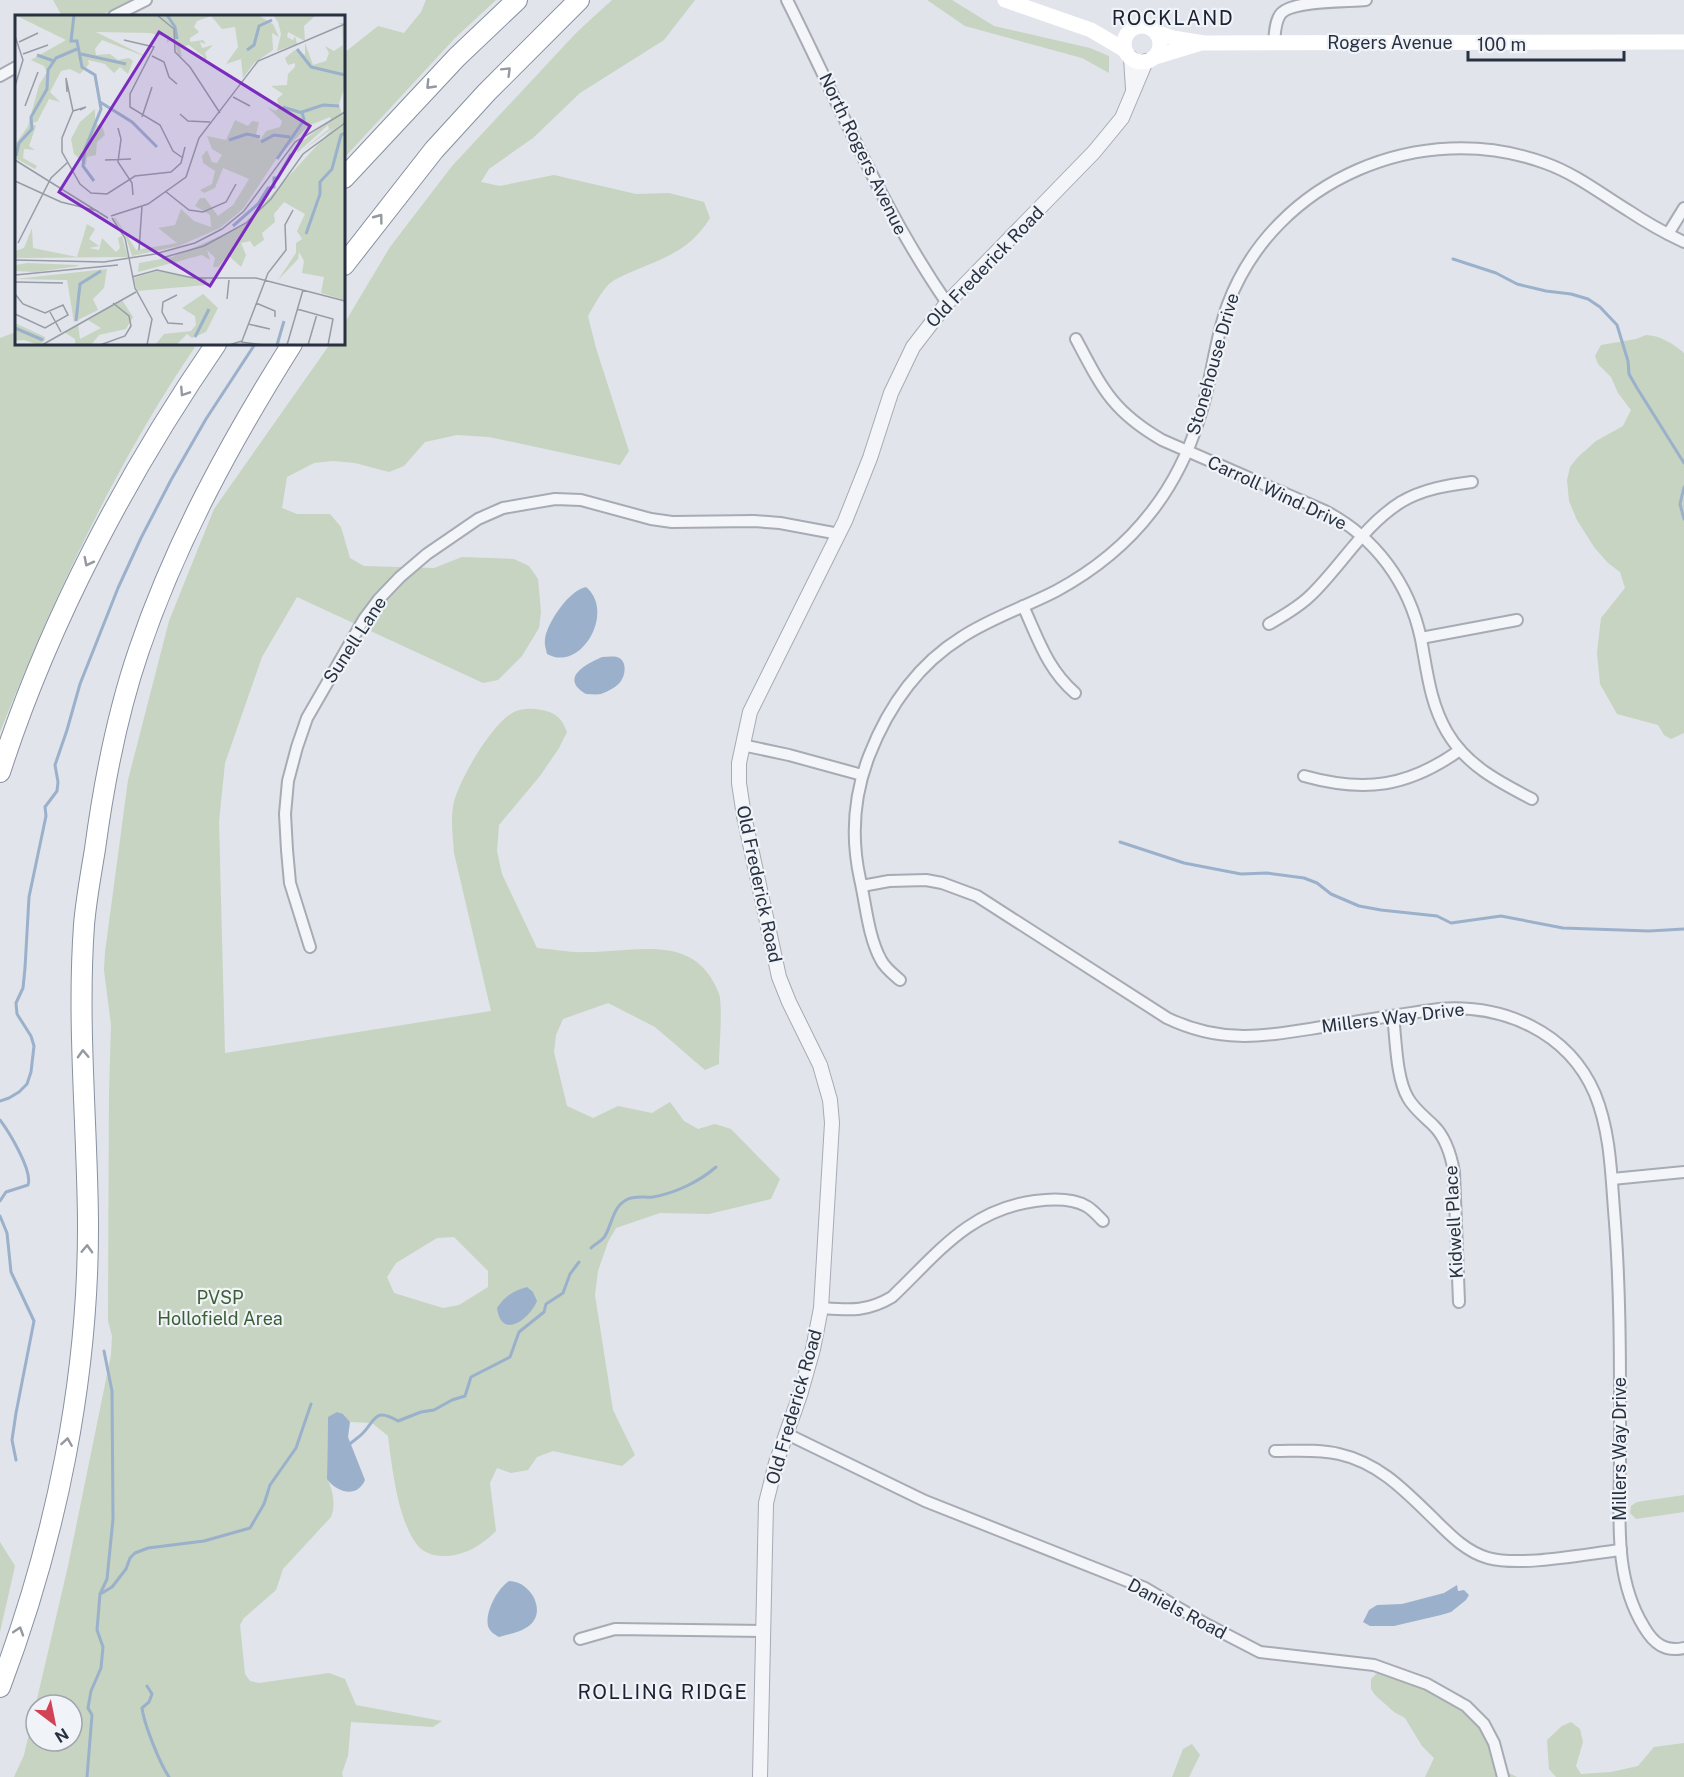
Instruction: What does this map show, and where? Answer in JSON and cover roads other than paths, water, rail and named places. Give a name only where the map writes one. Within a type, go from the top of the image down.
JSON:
[{"type":"highway","points":[[345,177],[457,57],[517,0]]},
{"type":"highway","points":[[345,264],[434,150],[495,84],[579,0]]},
{"type":"highway","points":[[0,772],[36,676],[84,569],[132,477],[215,345]]},
{"type":"highway","points":[[0,1686],[38,1574],[63,1469],[81,1339],[88,1223],[81,1006],[84,922],[107,771],[138,654],[161,590],[193,517],[225,455],[291,345]]},
{"type":"main road","points":[[1005,0],[1091,30],[1139,57]]},
{"type":"main road","name":"Rogers Avenue","points":[[1131,29],[1145,26],[1173,38],[1204,43],[1684,42]]},
{"type":"main road","points":[[1091,30],[1131,29]]},
{"type":"main road","points":[[1131,29],[1125,37],[1139,57]]},
{"type":"main road","points":[[1139,57],[1160,44],[1155,32]]},
{"type":"main road","name":"Rogers Avenue","points":[[1139,57],[1204,43]]},
{"type":"street","points":[[116,15],[146,0]]},
{"type":"street","name":"North Rogers Avenue","points":[[787,0],[888,208],[913,252],[947,303]]},
{"type":"street","points":[[1274,42],[1276,25],[1284,10],[1305,5],[1366,0]]},
{"type":"street","name":"Old Frederick Road","points":[[760,1777],[766,1503],[813,1349],[821,1308],[831,1151],[830,1100],[820,1065],[789,1002],[771,947],[739,783],[742,745],[750,712],[839,534],[858,491],[891,393],[917,341],[947,303],[1094,152],[1122,118],[1133,92],[1139,57]]},
{"type":"street","points":[[0,76],[15,68]]},
{"type":"street","name":"Stonehouse Drive","points":[[900,980],[880,958],[871,932],[857,865],[855,836],[856,807],[862,775],[889,713],[916,676],[931,660],[961,637],[1076,579],[1114,552],[1154,509],[1187,451],[1200,418],[1219,330],[1237,283],[1253,256],[1285,217],[1321,189],[1344,176],[1396,155],[1447,147],[1499,150],[1524,156],[1569,173],[1684,242]]},
{"type":"street","points":[[1668,234],[1684,208]]},
{"type":"street","name":"Carroll Wind Drive","points":[[1076,339],[1100,384],[1116,406],[1144,430],[1325,511],[1362,535],[1398,579],[1414,614],[1435,707],[1448,733],[1460,750],[1489,775],[1532,799]]},
{"type":"street","points":[[1269,624],[1311,595],[1362,535],[1402,502],[1443,486],[1472,482]]},
{"type":"street","name":"Sunell Lane","points":[[310,946],[290,883],[287,850],[285,814],[288,781],[297,747],[312,710],[364,619],[400,577],[427,554],[478,519],[503,508],[555,499],[581,500],[651,519],[672,522],[754,521],[780,523],[839,534]]},
{"type":"street","points":[[1023,606],[1051,667],[1061,681],[1075,693]]},
{"type":"street","points":[[1421,638],[1517,620]]},
{"type":"street","points":[[742,745],[862,775]]},
{"type":"street","points":[[1304,776],[1344,785],[1384,784],[1426,772],[1460,750]]},
{"type":"street","name":"Millers Way Drive","points":[[862,886],[898,880],[926,880],[942,883],[977,896],[1167,1018],[1186,1028],[1206,1033],[1247,1037],[1462,1007],[1482,1009],[1523,1022],[1558,1045],[1573,1060],[1594,1092],[1606,1135],[1612,1179],[1621,1308],[1620,1550],[1625,1587],[1633,1609],[1648,1634],[1660,1646],[1672,1650],[1684,1648]]},
{"type":"street","name":"Kidwell Place","points":[[1393,1016],[1402,1082],[1408,1098],[1441,1135],[1451,1159],[1454,1172],[1459,1302]]},
{"type":"street","points":[[1612,1179],[1684,1172]]},
{"type":"street","points":[[821,1308],[863,1310],[892,1297],[961,1231],[1001,1209],[1039,1201],[1075,1202],[1086,1206],[1103,1221]]},
{"type":"street","name":"Daniels Road","points":[[787,1434],[925,1501],[1145,1588],[1204,1623],[1260,1652],[1374,1665],[1428,1684],[1466,1706],[1484,1724],[1494,1743],[1503,1777]]},
{"type":"street","points":[[1275,1451],[1316,1451],[1339,1454],[1367,1464],[1391,1479],[1455,1539],[1472,1551],[1488,1558],[1522,1561],[1620,1550]]},
{"type":"street","points":[[580,1639],[615,1629],[764,1631]]},
{"type":"water","points":[[586,587],[594,598],[597,611],[596,624],[590,637],[582,648],[572,655],[560,658],[547,654],[545,639],[554,616],[573,594]]},
{"type":"water","points":[[602,657],[615,657],[623,661],[625,671],[623,678],[606,692],[586,694],[578,688],[575,677],[589,663]]},
{"type":"water","points":[[527,1287],[533,1292],[537,1301],[533,1308],[516,1324],[504,1323],[497,1308],[510,1294]]},
{"type":"water","points":[[337,1412],[343,1414],[350,1422],[348,1437],[365,1480],[357,1490],[346,1492],[331,1484],[327,1479],[328,1417]]},
{"type":"water","points":[[509,1581],[517,1582],[529,1591],[534,1597],[537,1612],[535,1619],[527,1627],[499,1637],[492,1633],[488,1626],[488,1614],[496,1595]]},
{"type":"water","points":[[1457,1585],[1458,1591],[1464,1590],[1469,1595],[1451,1612],[1394,1626],[1370,1626],[1363,1622],[1369,1610],[1377,1605],[1402,1604],[1444,1593]]},
{"type":"waterway","points":[[1453,259],[1496,273],[1517,284],[1571,294],[1588,299],[1600,307],[1617,325],[1628,361],[1629,374],[1684,463]]},
{"type":"waterway","points":[[0,1101],[19,1092],[27,1084],[31,1072],[34,1046],[31,1036],[17,1014],[16,1003],[23,988],[29,897],[46,816],[45,807],[57,791],[55,765],[80,684],[118,588],[141,538],[206,419],[254,345]]},
{"type":"waterway","points":[[1684,487],[1680,504],[1684,519]]},
{"type":"waterway","points":[[1120,842],[1184,863],[1241,874],[1267,873],[1304,878],[1317,883],[1331,894],[1359,906],[1437,916],[1451,923],[1501,916],[1563,928],[1649,931],[1684,929]]},
{"type":"waterway","points":[[0,1120],[19,1152],[29,1179],[28,1185],[6,1192],[0,1201]]},
{"type":"waterway","points":[[591,1248],[604,1238],[615,1211],[629,1198],[653,1197],[670,1193],[695,1182],[716,1167]]},
{"type":"waterway","points":[[0,1216],[7,1233],[11,1272],[34,1321],[12,1440],[16,1460]]},
{"type":"waterway","points":[[350,1444],[380,1415],[398,1421],[421,1412],[434,1410],[465,1396],[471,1377],[510,1357],[519,1332],[544,1312],[546,1304],[563,1293],[570,1274],[579,1262]]},
{"type":"waterway","points":[[87,1777],[92,1715],[88,1708],[91,1691],[101,1668],[103,1647],[97,1630],[100,1594],[107,1579],[113,1519],[112,1391],[104,1351]]},
{"type":"waterway","points":[[102,1593],[112,1587],[135,1553],[148,1548],[204,1541],[250,1528],[264,1504],[270,1485],[296,1448],[311,1404]]},
{"type":"waterway","points":[[147,1686],[152,1694],[149,1702],[142,1708],[143,1715],[157,1754],[169,1777]]},
{"type":"district","name":"ROCKLAND","points":[[1173,18]]},
{"type":"district","name":"ROLLING RIDGE","points":[[663,1692]]},
{"type":"park label","name":"PVSP Hollofield Area","points":[[220,1308]]}]
